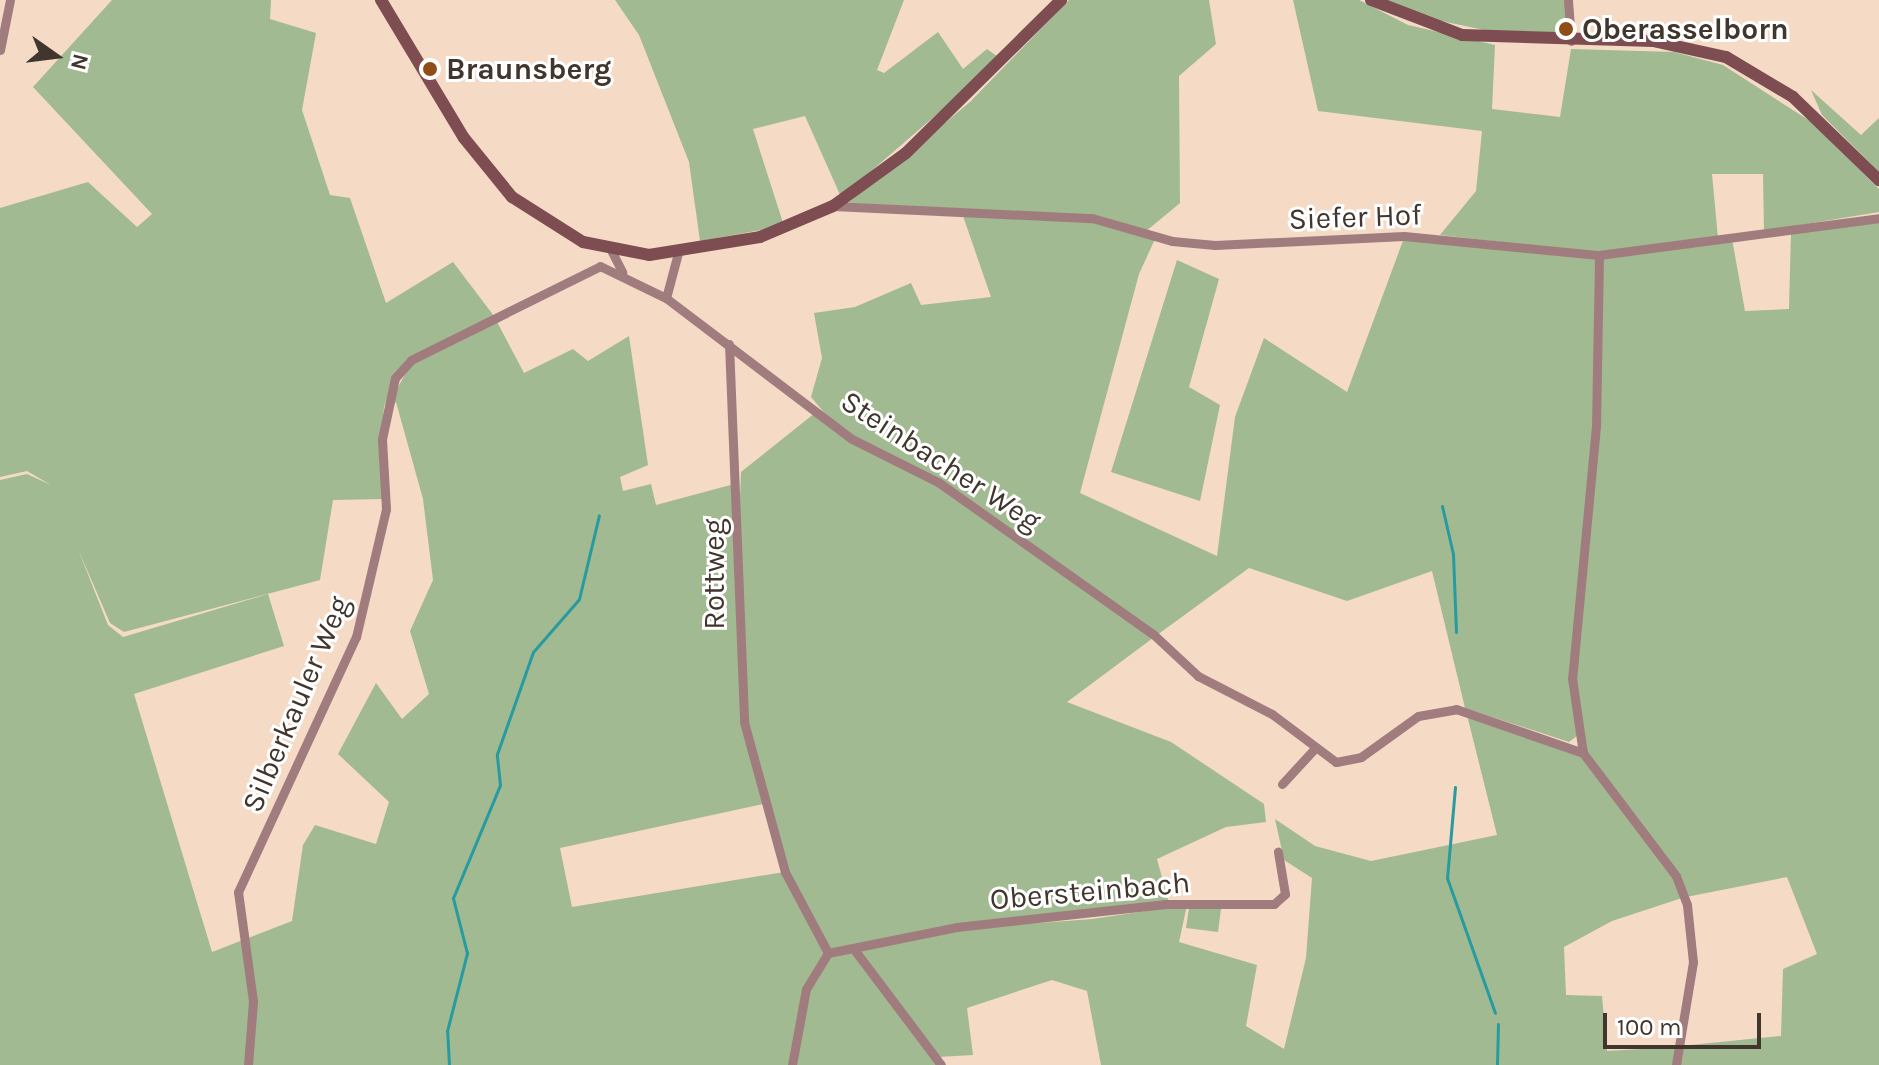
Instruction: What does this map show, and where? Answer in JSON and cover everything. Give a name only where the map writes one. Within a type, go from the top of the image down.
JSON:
[{"type":"main road","points":[[381,0],[464,138],[512,197],[562,234],[611,250],[678,253],[760,237],[833,206],[926,135],[1061,0]]},
{"type":"main road","points":[[1371,0],[1462,35],[1571,41],[1653,41],[1726,57],[1793,97],[1879,180]]},
{"type":"street","points":[[0,50],[10,0]]},
{"type":"street","points":[[1568,0],[1571,41]]},
{"type":"street","name":"Siefer Hof","points":[[833,206],[1092,218],[1215,245],[1404,236],[1599,255],[1879,218]]},
{"type":"street","points":[[611,250],[622,272],[666,298],[678,253]]},
{"type":"street","points":[[1599,255],[1596,426],[1572,678],[1583,753],[1676,876],[1693,962],[1676,1065]]},
{"type":"street","name":"Silberkauler Weg","points":[[248,1065],[253,1001],[238,892],[356,637],[386,509],[382,439],[395,378],[422,354],[600,266],[622,272]]},
{"type":"street","name":"Steinbacher Weg","points":[[666,298],[852,439],[938,482],[1153,634],[1198,676],[1316,747]]},
{"type":"street","name":"Rottweg","points":[[729,344],[740,483],[735,607],[744,722],[785,872],[828,953]]},
{"type":"street","points":[[1282,784],[1316,747],[1336,762],[1353,761],[1418,716],[1456,709],[1583,753]]},
{"type":"street","name":"Obersteinbach","points":[[856,952],[957,927],[1164,904],[1274,904],[1285,894],[1278,852]]},
{"type":"street","points":[[792,1065],[806,989],[828,953],[856,952],[941,1065]]},
{"type":"green space","points":[[112,0],[271,0],[270,19],[316,33],[302,110],[330,195],[350,198],[386,303],[453,262],[494,316],[410,359],[394,377],[384,407],[381,440],[383,499],[333,500],[320,580],[124,632],[110,623],[78,549],[108,625],[123,637],[268,594],[284,646],[134,694],[212,952],[292,921],[303,845],[315,825],[376,844],[389,802],[338,754],[376,683],[402,719],[429,694],[410,631],[433,580],[423,499],[396,402],[386,415],[387,408],[412,361],[496,320],[524,373],[573,349],[588,361],[629,336],[648,465],[620,477],[623,491],[651,484],[656,505],[738,483],[739,524],[741,472],[815,413],[936,484],[1153,638],[1067,702],[1171,742],[1264,804],[1266,822],[1226,827],[1157,859],[1168,900],[1092,916],[957,926],[829,951],[787,872],[745,719],[763,804],[560,848],[572,907],[784,872],[827,954],[957,929],[1092,919],[1187,905],[1179,942],[1257,965],[1246,1026],[1284,1049],[1306,958],[1312,878],[1284,860],[1275,819],[1315,846],[1371,861],[1497,835],[1467,715],[1581,755],[1674,878],[1682,898],[1612,921],[1564,947],[1566,995],[1602,996],[1607,1051],[1677,1047],[1674,1065],[1101,1065],[1087,991],[1052,980],[967,1008],[973,1055],[938,1057],[876,974],[939,1065],[0,1065],[0,480],[27,474],[51,485],[27,471],[0,477],[0,208],[88,182],[137,227],[152,214],[33,87]]},
{"type":"green space","points":[[615,0],[904,0],[877,70],[884,73],[938,32],[963,69],[987,49],[1001,59],[841,197],[805,116],[753,129],[784,226],[700,241],[689,162],[639,35]]},
{"type":"green space","points":[[1069,0],[1209,0],[1216,44],[1179,76],[1180,203],[1145,232],[1092,216],[848,203],[970,102]]},
{"type":"green space","points":[[1293,0],[1359,0],[1408,25],[1495,45],[1492,109],[1560,117],[1571,49],[1674,52],[1723,65],[1810,121],[1879,189],[1879,212],[1764,231],[1763,174],[1712,174],[1718,238],[1598,253],[1440,235],[1476,191],[1482,131],[1318,111]]},
{"type":"green space","points":[[1386,0],[1565,0],[1567,34],[1489,31],[1422,17]]},
{"type":"green space","points":[[1811,90],[1861,135],[1879,118],[1879,172],[1822,115]]},
{"type":"green space","points":[[962,213],[1092,220],[1155,239],[1139,274],[1080,493],[1217,556],[1235,417],[1264,338],[1347,392],[1404,238],[1595,258],[1594,427],[1570,680],[1577,736],[1569,742],[1465,708],[1432,571],[1347,601],[1249,568],[1157,635],[938,480],[877,452],[827,416],[811,397],[822,358],[814,313],[855,307],[911,283],[921,305],[991,297]]},
{"type":"green space","points":[[1879,221],[1879,1065],[1677,1065],[1680,1046],[1781,1036],[1783,969],[1817,954],[1787,877],[1686,897],[1586,752],[1574,677],[1599,425],[1601,257],[1732,239],[1745,311],[1789,309],[1791,232]]},
{"type":"green space","points":[[1177,260],[1219,279],[1189,387],[1220,405],[1200,501],[1111,472]]},
{"type":"green space","points":[[1189,908],[1221,909],[1218,932],[1186,928]]},
{"type":"waterway","points":[[1442,506],[1453,554],[1456,632]]},
{"type":"waterway","points":[[449,1065],[447,1031],[467,953],[453,898],[500,785],[497,754],[533,652],[579,599],[599,515]]},
{"type":"waterway","points":[[1455,787],[1447,878],[1495,1013]]},
{"type":"waterway","points":[[1497,1065],[1498,1024]]},
{"type":"place","name":"Oberasselborn","points":[[1566,29]]},
{"type":"place","name":"Braunsberg","points":[[430,69]]}]
